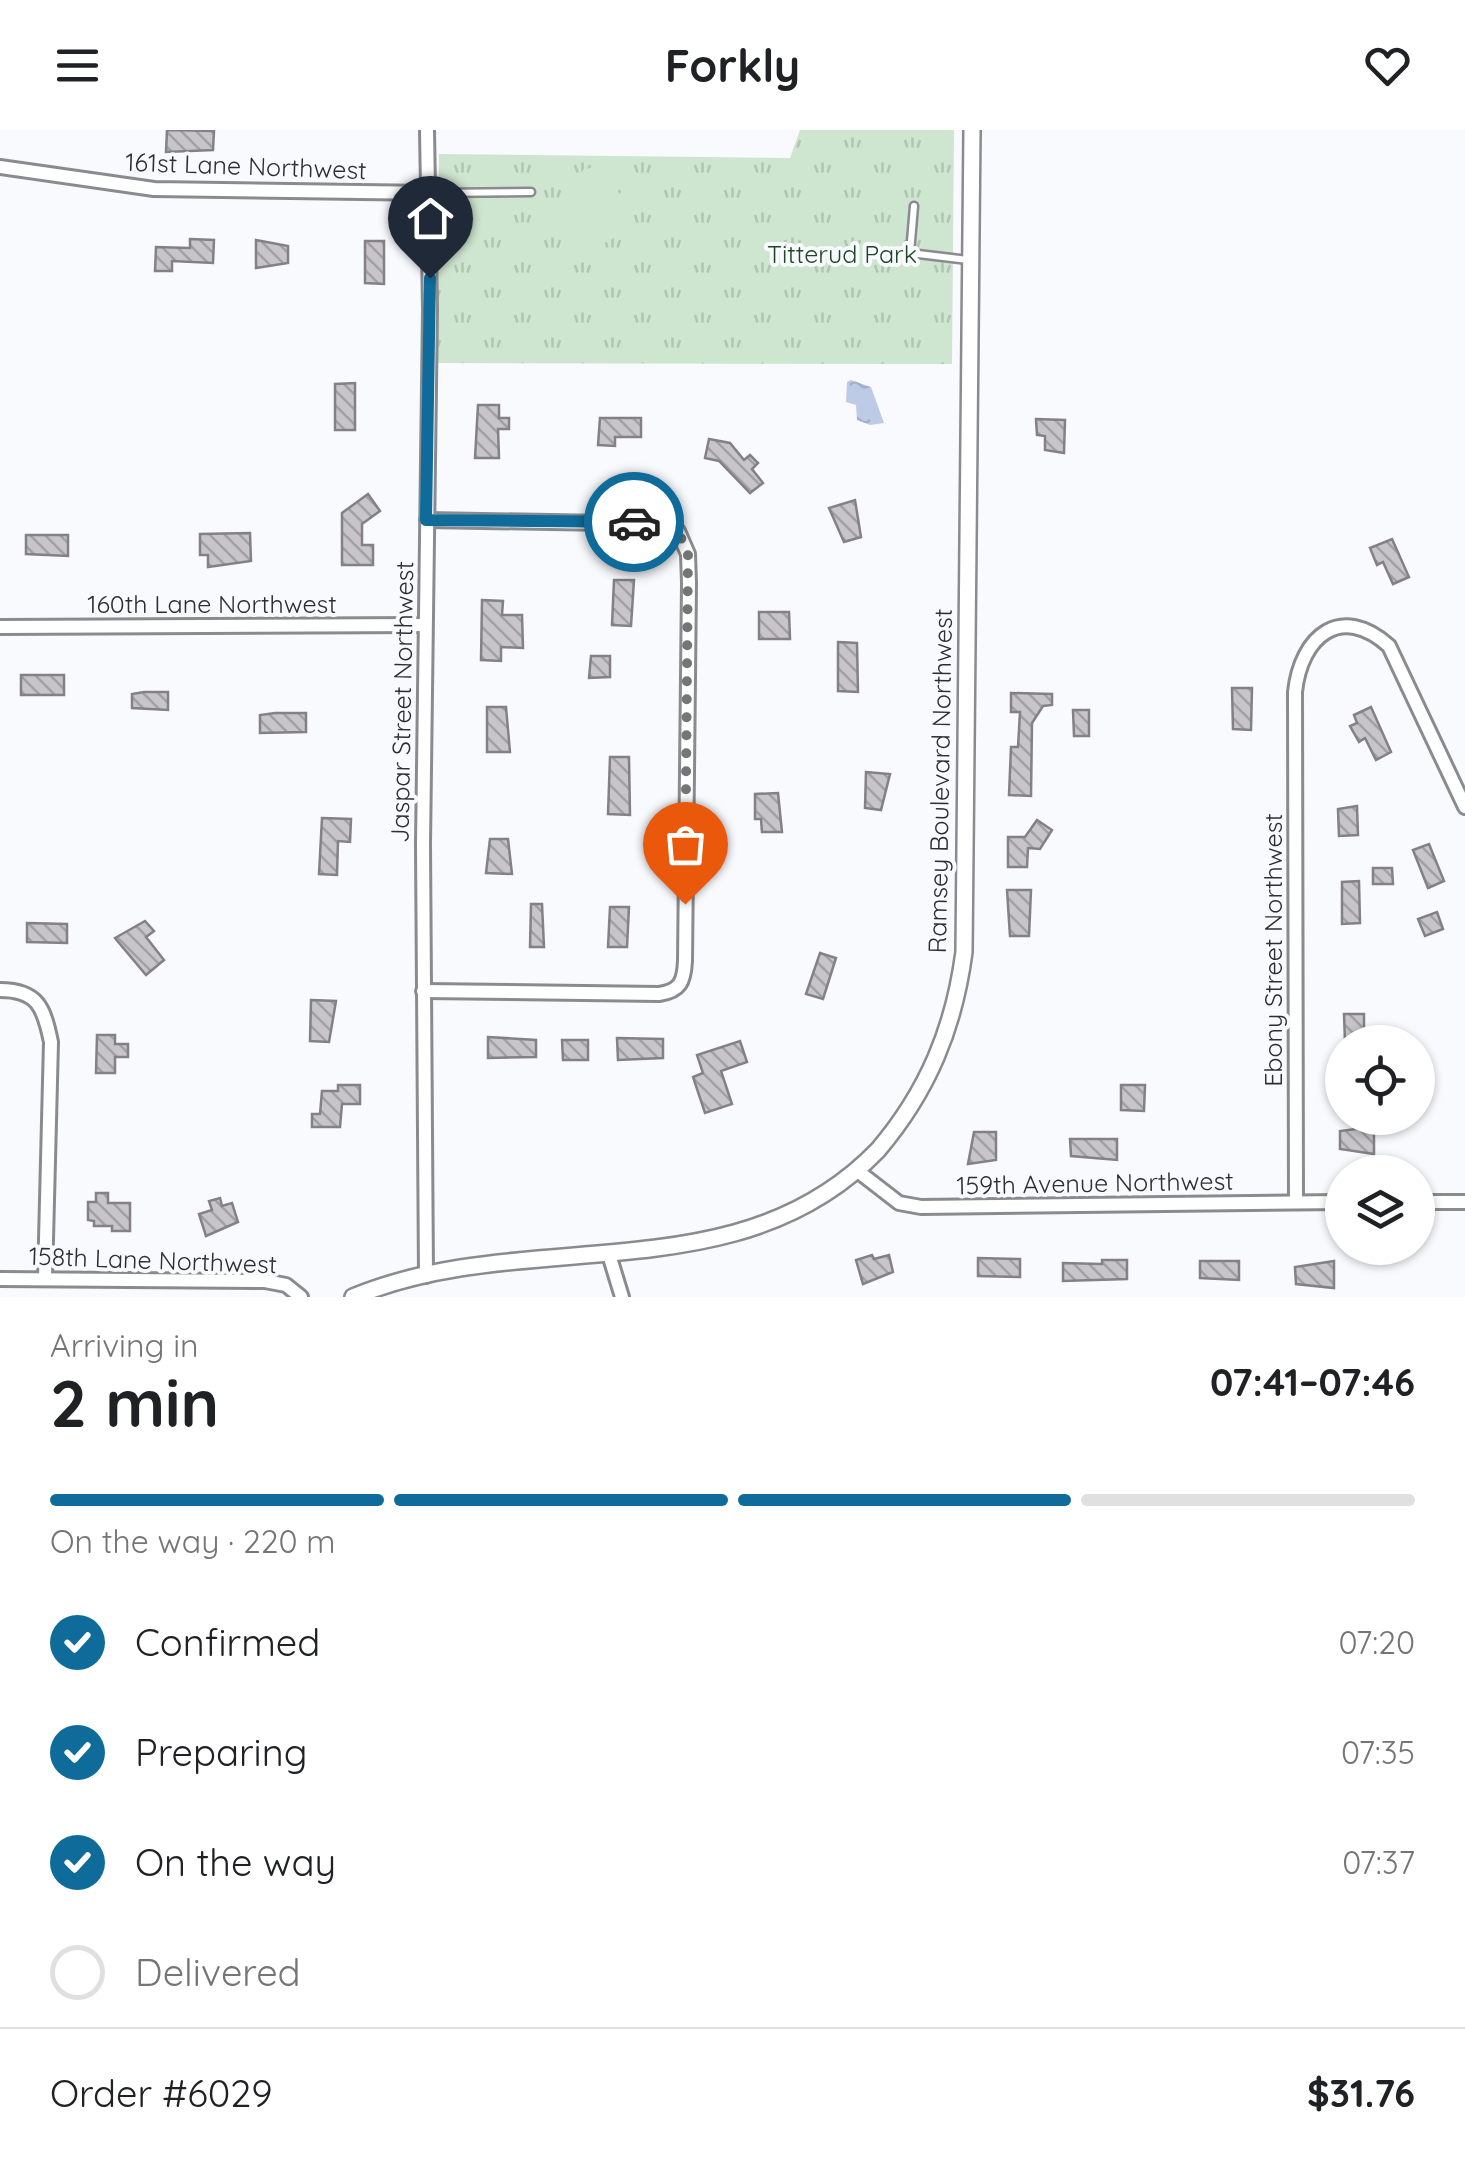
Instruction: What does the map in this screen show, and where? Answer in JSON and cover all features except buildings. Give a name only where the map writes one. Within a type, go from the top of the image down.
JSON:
[{"type":"street","name":"Jaspar Street Northwest","points":[[426,1276],[423,991],[431,193],[428,130]]},
{"type":"street","name":"Ramsey Boulevard Northwest","points":[[353,1297],[426,1276],[684,1254],[745,1240],[811,1209],[859,1172],[897,1128],[928,1079],[952,1018],[964,952],[972,130]]},
{"type":"street","name":"161st Lane Northwest","points":[[0,167],[154,189],[431,193]]},
{"type":"street","points":[[423,991],[674,992],[684,976],[688,583],[688,554],[678,531],[664,524],[426,520]]},
{"type":"street","name":"160th Lane Northwest","points":[[0,627],[425,625]]},
{"type":"street","name":"Ebony Street Northwest","points":[[1296,1202],[1295,698],[1303,652],[1314,637],[1333,629],[1375,633],[1401,664],[1465,808]]},
{"type":"street","points":[[0,990],[30,994],[37,1000],[51,1042],[46,1278]]},
{"type":"street","name":"159th Avenue Northwest","points":[[859,1172],[899,1203],[921,1207],[1325,1202]]},
{"type":"street","points":[[1435,1202],[1465,1202]]},
{"type":"street","points":[[610,1261],[622,1297]]},
{"type":"street","name":"158th Lane Northwest","points":[[0,1278],[265,1281],[286,1285],[302,1297]]},
{"type":"lane","points":[[431,193],[532,192]]},
{"type":"lane","points":[[914,206],[910,253],[970,260]]},
{"type":"green space","name":"Titterud Park","points":[[800,130],[954,130],[952,364],[437,363],[439,154],[790,158]]},
{"type":"green space","points":[[600,167],[630,208],[623,227],[612,239],[584,244],[560,231],[554,220],[554,207],[584,169]]},
{"type":"water","points":[[847,382],[871,387],[884,423],[870,425],[857,420],[856,405],[846,402]]},
{"type":"way so far","points":[[634,522],[664,524],[678,531],[688,554],[685,904]]},
{"type":"route","points":[[430,278],[426,520],[634,522]]}]
